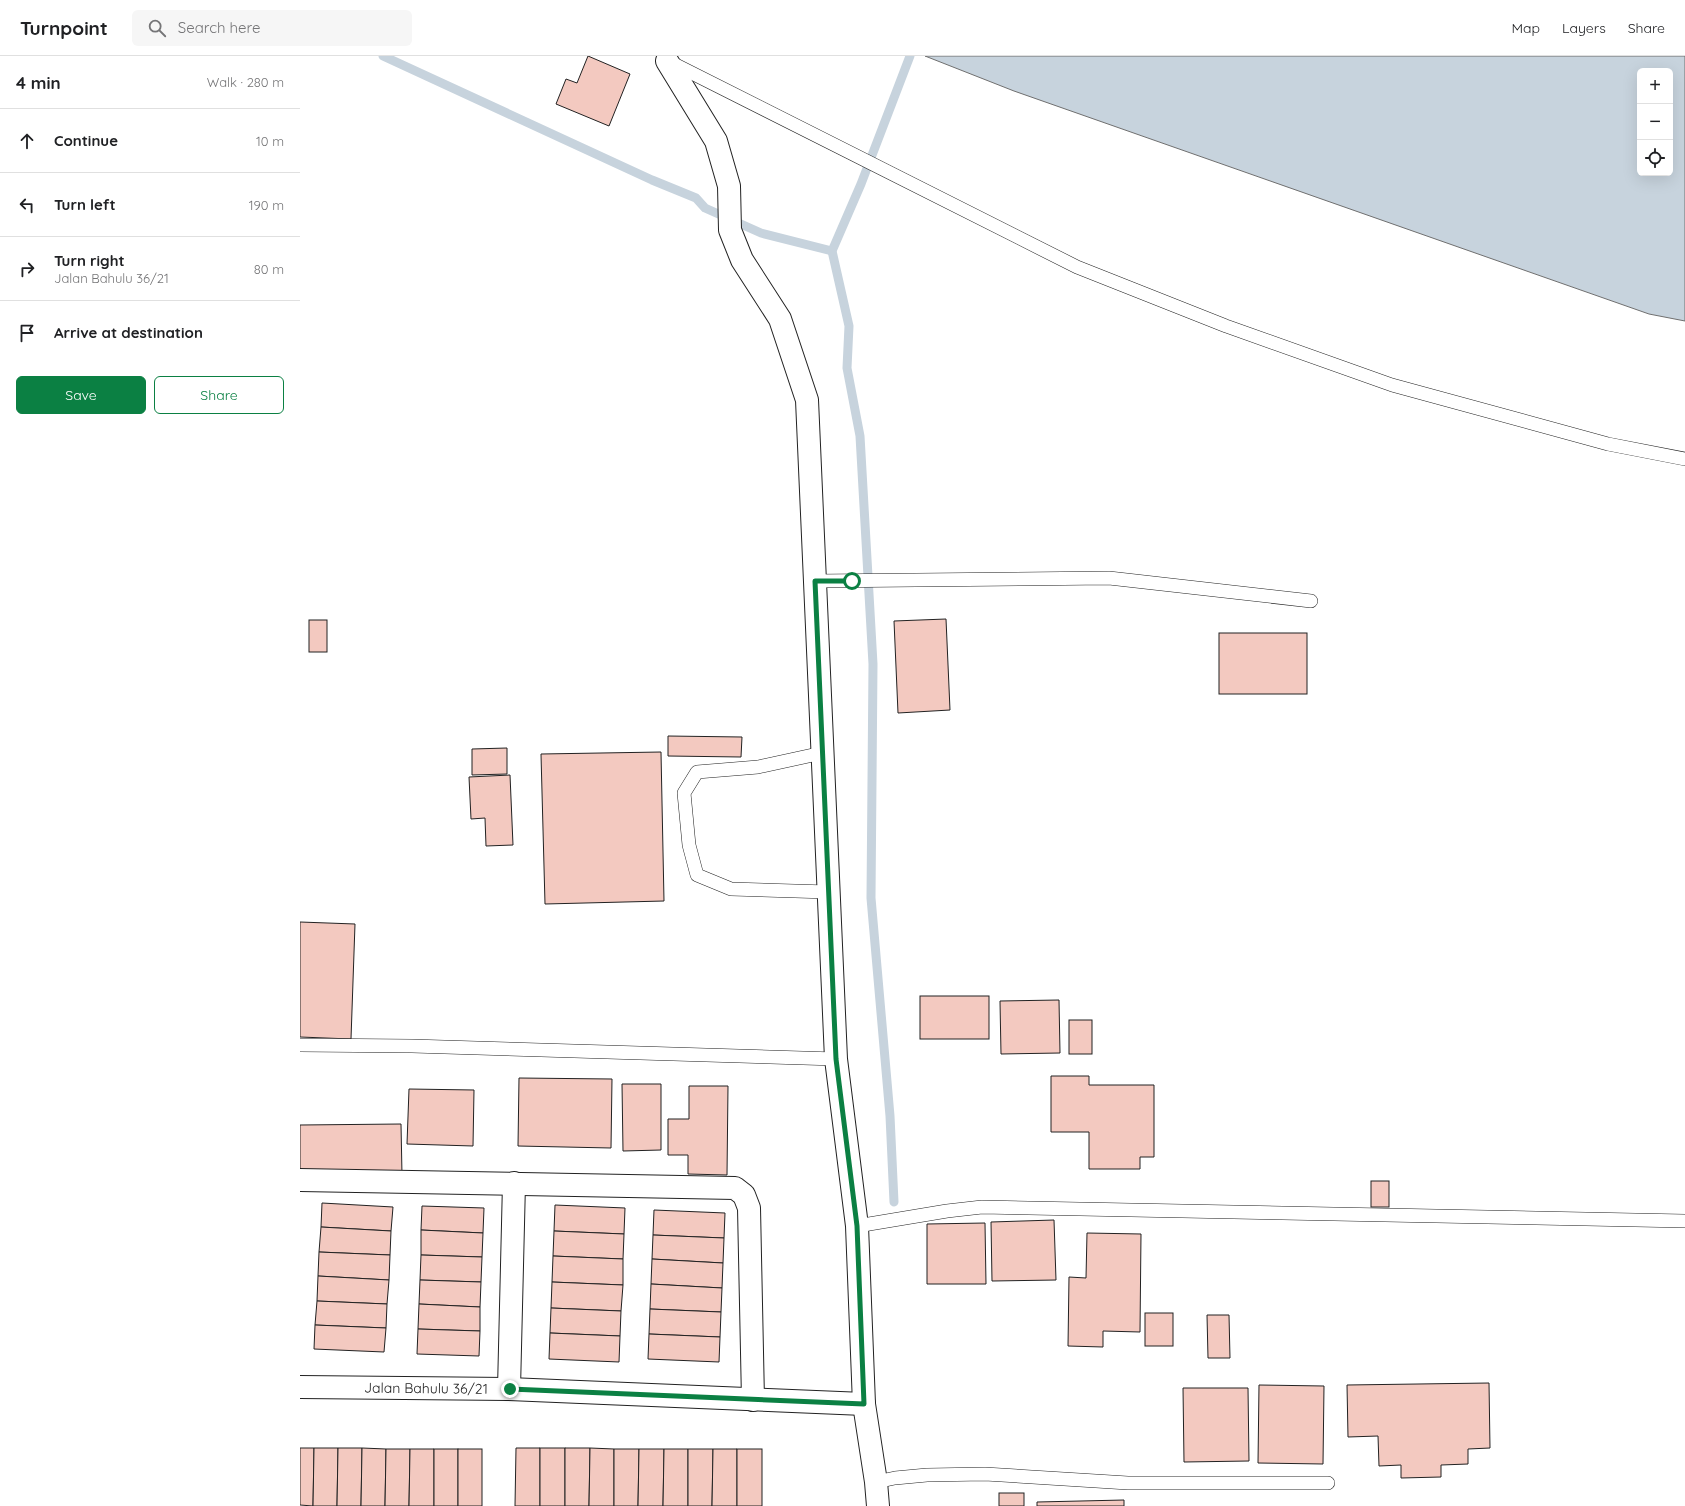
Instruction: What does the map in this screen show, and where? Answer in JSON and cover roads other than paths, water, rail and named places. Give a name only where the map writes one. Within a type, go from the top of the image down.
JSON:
[{"type":"street","points":[[662,59],[716,141],[729,186],[730,230],[742,260],[780,319],[807,400],[836,1059],[857,1226],[864,1404],[885,1480],[878,1506]]},
{"type":"street","points":[[300,1180],[735,1188],[744,1195],[749,1208],[753,1400]]},
{"type":"street","points":[[510,1389],[514,1183]]},
{"type":"street","name":"Jalan Bahulu 36/21","points":[[300,1387],[510,1389],[864,1404]]},
{"type":"lane","points":[[662,59],[1077,267],[1226,326],[1392,386],[1608,444],[1685,459]]},
{"type":"lane","points":[[815,581],[1109,578],[1312,601]]},
{"type":"lane","points":[[822,753],[758,767],[697,772],[684,792],[689,845],[697,875],[731,889],[828,892]]},
{"type":"lane","points":[[300,1045],[420,1046],[836,1059]]},
{"type":"lane","points":[[857,1226],[947,1211],[982,1207],[1685,1221]]},
{"type":"lane","points":[[885,1480],[927,1475],[985,1474],[1128,1483],[1328,1483]]},
{"type":"waterway","points":[[383,56],[652,180],[696,198],[705,208],[761,233],[832,251]]},
{"type":"waterway","points":[[894,1202],[890,1116],[871,898],[873,664],[860,436],[847,368],[849,326],[832,251],[861,184],[910,56]]}]
